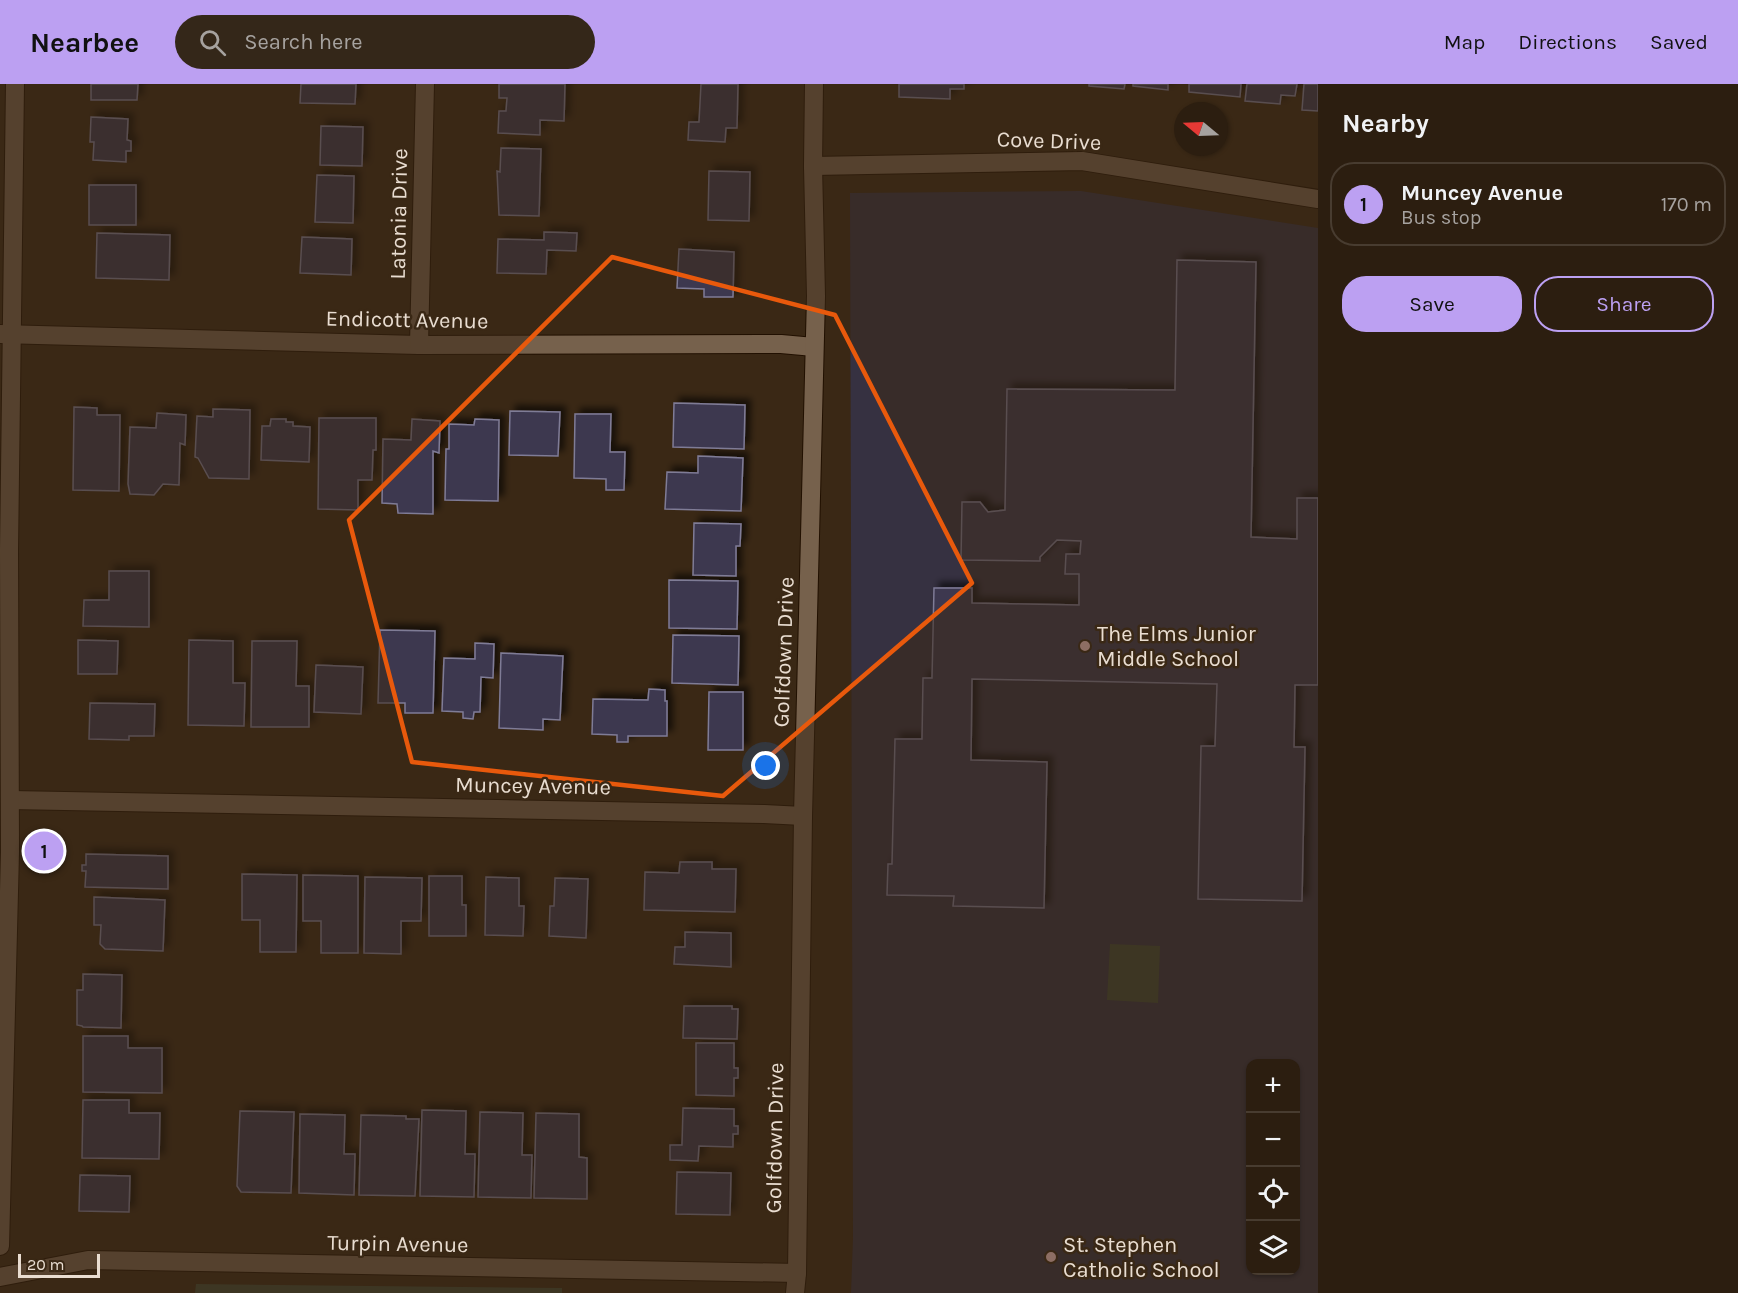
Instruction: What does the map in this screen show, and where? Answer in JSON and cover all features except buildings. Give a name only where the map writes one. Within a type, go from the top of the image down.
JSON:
[{"type":"street","points":[[0,1246],[10,800],[6,334],[15,84]]},
{"type":"street","name":"Latonia Drive","points":[[419,345],[425,84]]},
{"type":"street","name":"Golfdown Drive","points":[[795,1293],[802,816],[816,296],[814,84]]},
{"type":"street","name":"Cove Drive","points":[[813,166],[1082,161],[1318,199]]},
{"type":"street","name":"Endicott Avenue","points":[[6,334],[419,345],[781,344],[814,347]]},
{"type":"street","name":"Muncey Avenue","points":[[10,800],[802,816]]},
{"type":"street","name":"Turpin Avenue","points":[[0,1277],[88,1260],[797,1273]]},
{"type":"highlighted area","points":[[612,257],[835,315],[972,583],[723,796],[412,762],[349,520]]},
{"type":"shaded area","name":"The Elms Junior Middle School","points":[[1081,191],[1318,228],[1318,1293],[851,1293],[853,1238],[850,193]]},
{"type":"green space","points":[[1110,944],[1160,946],[1158,1003],[1107,1000]]},
{"type":"green space","points":[[196,1284],[562,1288],[562,1293],[195,1293]]},
{"type":"place","name":"The Elms Junior Middle School","points":[[1085,646]]},
{"type":"place","name":"Muncey Avenue","points":[[44,851]]},
{"type":"place","name":"St. Stephen Catholic School","points":[[1051,1257]]}]
